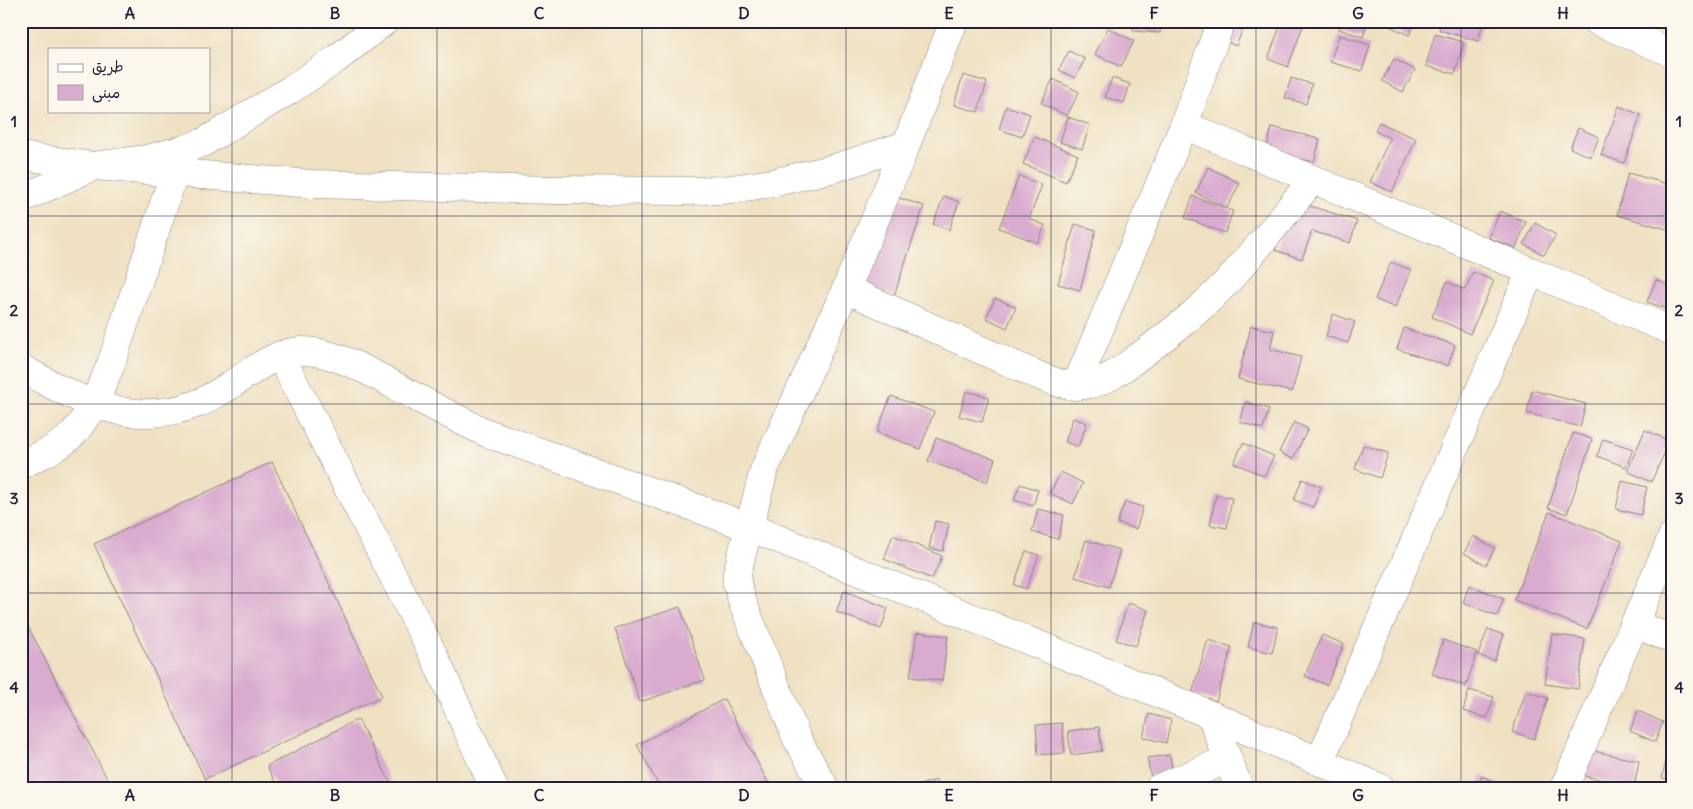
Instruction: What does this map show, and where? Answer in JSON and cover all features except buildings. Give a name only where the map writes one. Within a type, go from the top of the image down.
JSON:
[{"type":"street","points":[[21,200],[94,166],[148,159],[204,142],[290,90],[335,60],[385,21]]},
{"type":"street","points":[[825,788],[797,739],[742,601],[736,573],[762,477],[772,451],[846,289],[906,145],[954,21]]},
{"type":"street","points":[[1076,386],[1184,125],[1221,21]]},
{"type":"street","points":[[1597,21],[1672,53]]},
{"type":"street","points":[[1184,125],[1672,331]]},
{"type":"street","points":[[21,156],[174,174],[312,184],[555,190],[724,190],[803,176],[906,145]]},
{"type":"street","points":[[21,465],[65,441],[75,432],[100,391],[111,364],[174,174]]},
{"type":"street","points":[[846,289],[1030,372],[1054,381],[1076,386],[1094,383],[1114,374],[1192,314],[1221,288],[1246,261],[1313,179]]},
{"type":"street","points":[[1320,761],[1531,272]]},
{"type":"street","points":[[21,368],[92,404],[110,410],[143,414],[169,412],[198,404],[260,365],[280,355],[300,351],[319,352],[340,359],[486,433],[750,527],[1211,715],[1381,788]]},
{"type":"street","points":[[280,355],[434,656],[494,788]]},
{"type":"street","points":[[1564,788],[1672,537]]},
{"type":"street","points":[[1634,624],[1672,639]]},
{"type":"street","points":[[1211,715],[1239,788]]},
{"type":"street","points":[[1159,788],[1228,759]]}]
